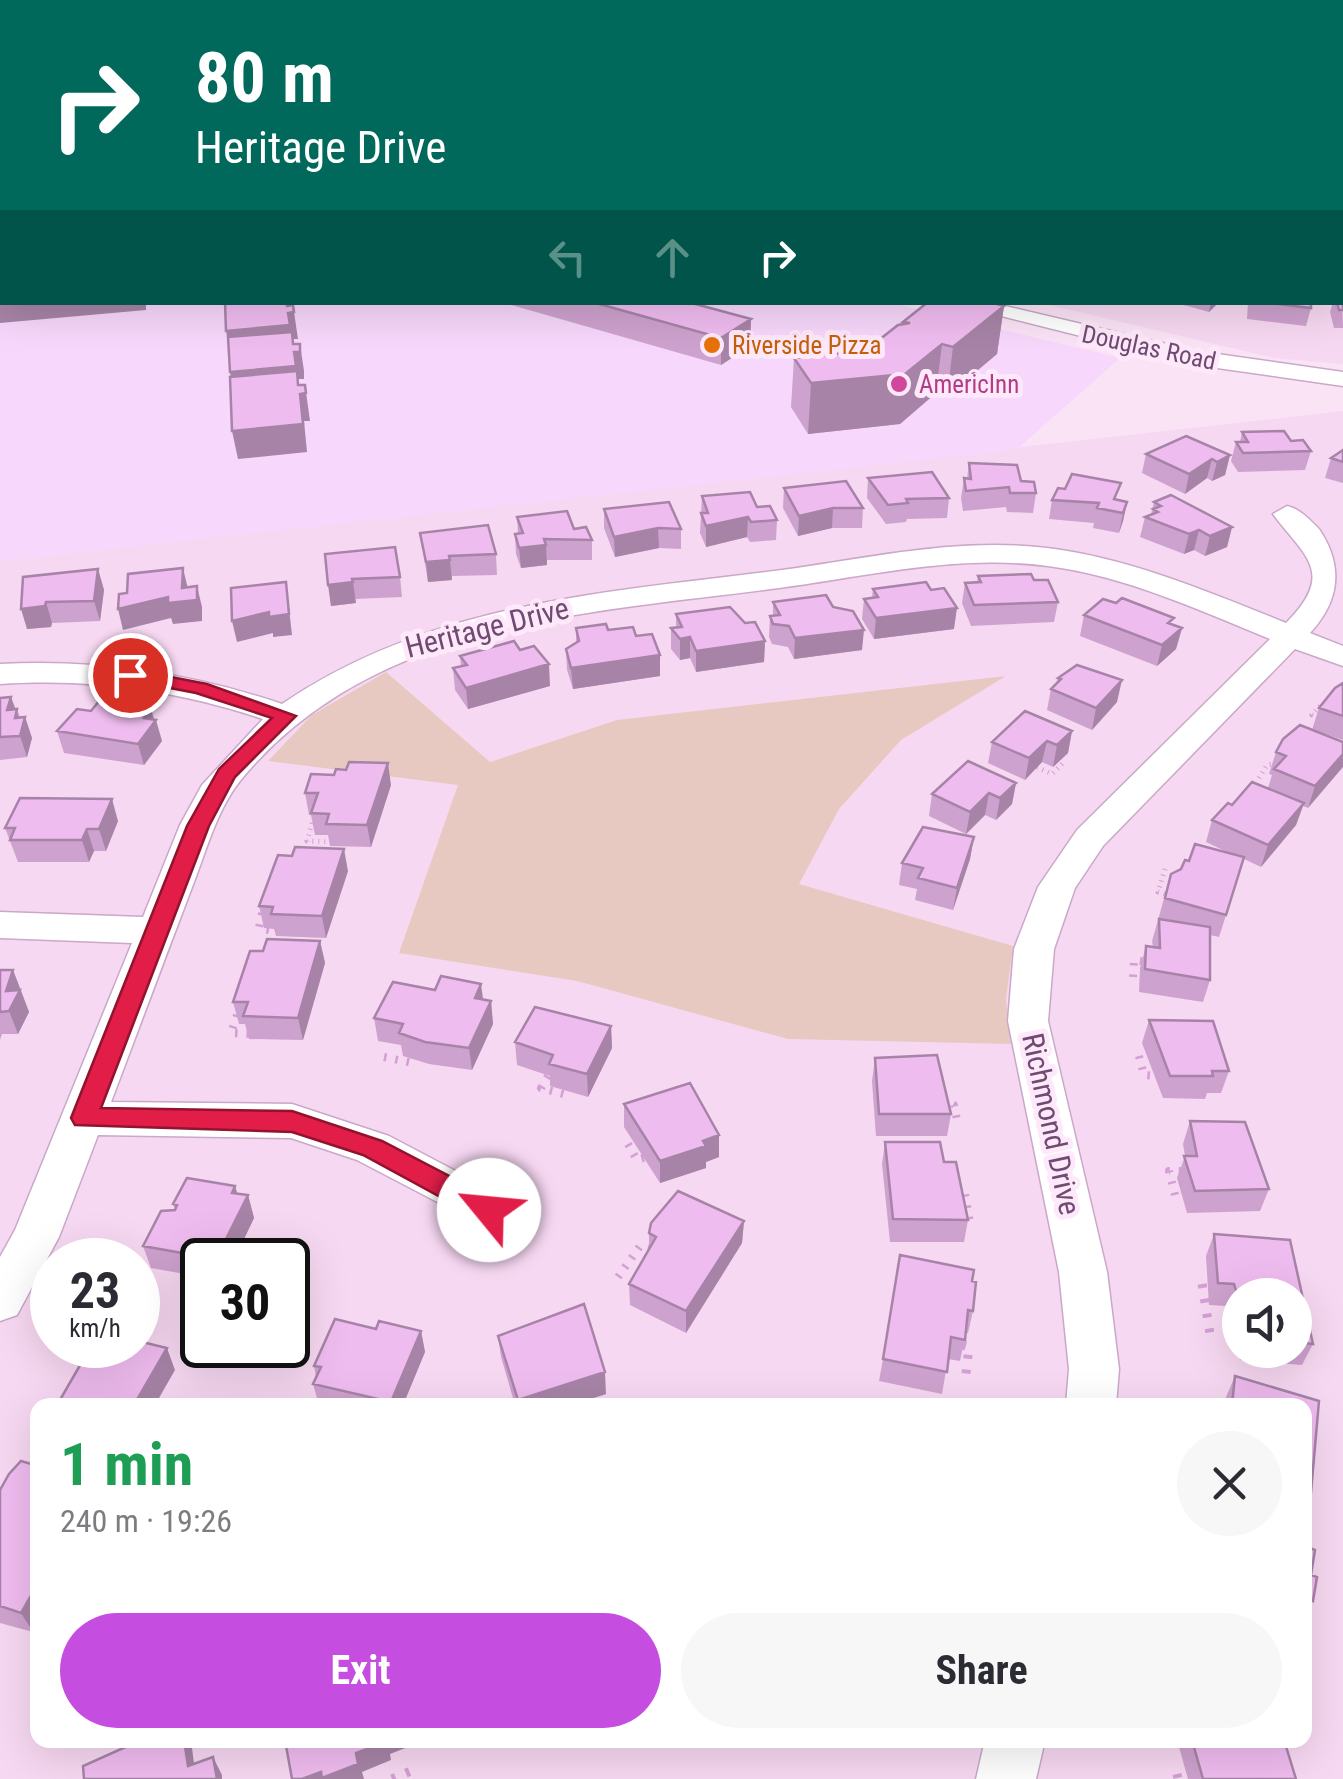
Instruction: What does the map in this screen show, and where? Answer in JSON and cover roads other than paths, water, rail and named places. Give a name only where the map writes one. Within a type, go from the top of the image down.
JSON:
[{"type":"street","name":"Douglas Road","points":[[971,305],[1196,358],[1343,379]]},
{"type":"street","name":"Richmond Drive","points":[[1092,1398],[1094,1369],[1083,1272],[1028,1021],[1034,949],[1056,887],[1090,838],[1289,636],[1325,593],[1328,567],[1318,541],[1287,514]]},
{"type":"street","name":"Heritage Drive","points":[[0,1300],[36,1237],[198,826],[227,774],[286,716],[356,670],[410,643],[530,612],[991,554],[1081,563],[1343,657]]},
{"type":"street","points":[[0,674],[49,670],[130,675],[200,688],[286,716]]},
{"type":"street","points":[[0,924],[157,931]]},
{"type":"street","points":[[84,1118],[292,1122],[372,1148],[489,1210]]},
{"type":"street","points":[[1006,1779],[1013,1748]]},
{"type":"place","name":"Riverside Pizza","points":[[712,345]]},
{"type":"place","name":"AmericInn","points":[[899,384]]}]
